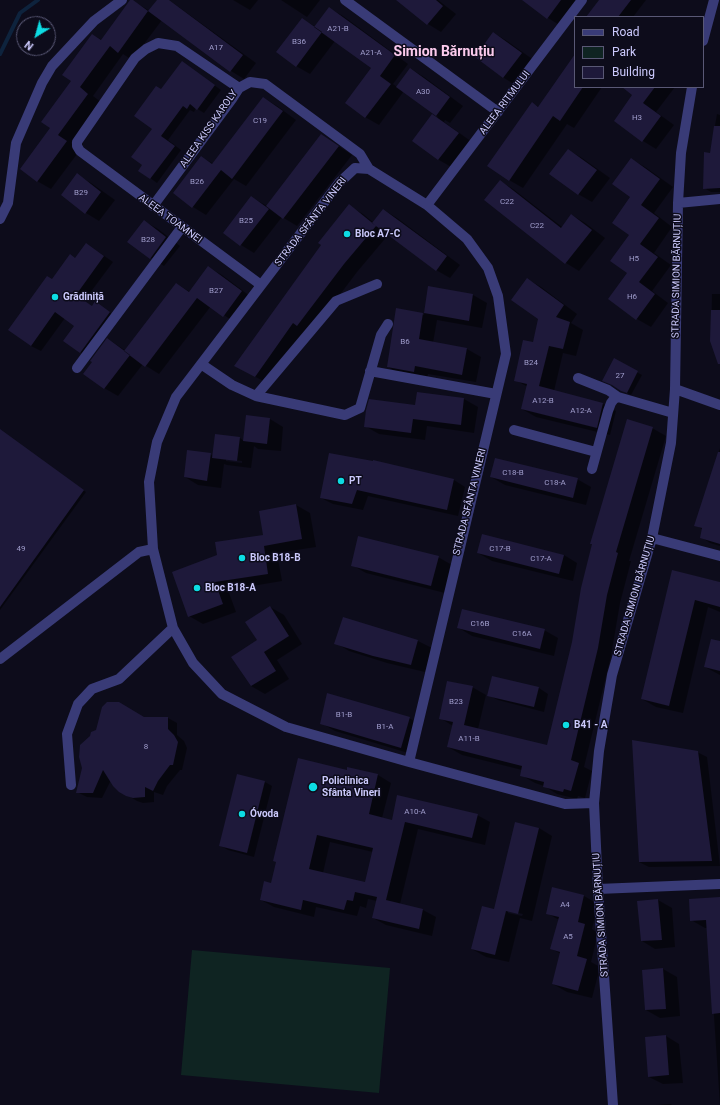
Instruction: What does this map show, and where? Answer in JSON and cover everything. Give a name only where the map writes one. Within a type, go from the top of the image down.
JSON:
[{"type":"street","points":[[0,219],[8,203],[16,143],[42,83],[52,66],[94,21],[122,0]]},
{"type":"street","points":[[345,0],[498,112]]},
{"type":"street","name":"ALEEA RITMULUI","points":[[427,205],[582,0]]},
{"type":"street","points":[[704,37],[714,0]]},
{"type":"street","name":"ALEEA TOAMNEI","points":[[239,88],[177,46],[158,43],[146,49],[135,58],[77,142],[80,151],[261,285]]},
{"type":"street","name":"ALEEA KISS KAROLY","points":[[153,206],[239,88],[250,82],[265,84],[360,154],[369,169]]},
{"type":"street","name":"STRADA SIMION BĂRNUȚIU","points":[[613,1105],[598,889],[594,803],[599,751],[612,675],[652,538],[671,444],[675,388],[678,203],[681,153],[692,88]]},
{"type":"street","name":"STRADA SFÂNTA VINERI","points":[[409,762],[506,354],[498,296],[488,268],[467,239],[427,205],[369,169],[355,168],[339,183],[176,397],[157,442],[149,482],[153,549],[173,628],[192,662],[222,694],[286,727],[409,762],[565,804],[594,803]]},
{"type":"street","points":[[678,203],[720,199]]},
{"type":"street","points":[[77,368],[182,227]]},
{"type":"street","points":[[256,396],[336,301],[377,284]]},
{"type":"street","points":[[201,364],[232,385],[256,396],[345,415],[360,408],[381,335],[388,324]]},
{"type":"street","points":[[370,371],[496,394]]},
{"type":"street","points":[[578,378],[608,390],[618,397],[673,413]]},
{"type":"street","points":[[675,388],[720,405]]},
{"type":"street","points":[[592,469],[610,403],[618,397]]},
{"type":"street","points":[[514,430],[596,452]]},
{"type":"street","points":[[652,538],[720,556]]},
{"type":"street","points":[[0,659],[139,552],[153,549]]},
{"type":"street","points":[[71,785],[67,734],[78,704],[92,689],[119,679],[173,628]]},
{"type":"street","points":[[598,889],[720,884]]},
{"type":"green space","points":[[192,950],[390,968],[379,1093],[181,1075]]},
{"type":"building","points":[[130,0],[133,0],[148,11],[118,53],[110,46],[80,87],[88,94],[58,135],[67,141],[37,182],[20,169],[50,128],[41,122],[71,81],[62,75],[92,34],[101,40]]},
{"type":"building","points":[[157,0],[169,0],[243,55],[230,72],[148,11]]},
{"type":"building","points":[[396,0],[436,0],[443,6],[427,25]]},
{"type":"building","points":[[522,0],[561,0],[547,19]]},
{"type":"building","points":[[599,0],[631,0],[619,16],[587,16]]},
{"type":"building","points":[[329,7],[395,55],[380,76],[391,84],[365,118],[345,103],[371,68],[314,27]]},
{"type":"building","points":[[302,18],[322,32],[296,67],[276,52]]},
{"type":"building","points":[[493,32],[522,53],[503,78],[475,57]]},
{"type":"building","points":[[574,55],[574,88],[582,88],[560,121],[553,116],[509,181],[487,166],[532,102],[538,107]]},
{"type":"building","points":[[182,61],[215,85],[197,110],[190,104],[187,109],[183,106],[161,136],[175,146],[150,179],[138,171],[142,165],[131,157],[152,129],[134,116],[156,86],[161,89]]},
{"type":"building","points":[[410,68],[450,97],[436,116],[396,87]]},
{"type":"building","points":[[623,88],[654,88],[643,103],[661,116],[642,142],[614,121],[632,95]]},
{"type":"building","points":[[263,97],[283,111],[232,179],[221,170],[192,208],[173,193],[201,156],[212,164]]},
{"type":"building","points":[[432,114],[459,133],[438,160],[412,141]]},
{"type":"building","points":[[714,126],[720,126],[720,188],[703,189],[704,152],[710,153]]},
{"type":"building","points":[[321,134],[339,146],[283,219],[266,206]]},
{"type":"building","points":[[568,149],[597,170],[578,195],[549,174]]},
{"type":"building","points":[[631,158],[660,179],[641,205],[659,218],[640,244],[658,257],[639,282],[655,294],[636,320],[608,299],[627,273],[610,261],[629,235],[612,223],[630,197],[612,184]]},
{"type":"building","points":[[77,173],[101,192],[85,214],[61,195]]},
{"type":"building","points":[[500,180],[561,228],[571,214],[592,230],[565,264],[484,200]]},
{"type":"building","points":[[251,196],[269,209],[240,246],[223,233]]},
{"type":"building","points":[[349,204],[376,226],[344,264],[297,326],[293,323],[255,377],[234,366],[321,245],[318,243]]},
{"type":"building","points":[[383,209],[447,256],[436,271],[372,223]]},
{"type":"building","points":[[144,220],[166,237],[150,259],[127,242]]},
{"type":"building","name":"Grădiniță","points":[[86,243],[104,256],[76,295],[92,306],[95,301],[110,312],[80,353],[63,341],[74,326],[55,312],[31,346],[8,330],[47,276],[52,279],[70,254],[75,258]]},
{"type":"building","points":[[208,266],[242,291],[223,317],[197,298],[145,367],[124,351],[176,283],[189,292]]},
{"type":"building","points":[[527,278],[564,305],[556,317],[570,322],[563,349],[549,346],[539,386],[603,403],[597,428],[521,409],[527,384],[514,381],[523,340],[533,342],[538,319],[511,300]]},
{"type":"building","points":[[428,286],[473,294],[469,321],[424,313]]},
{"type":"building","points":[[396,308],[423,313],[419,339],[467,348],[462,375],[415,366],[414,372],[387,367]]},
{"type":"building","points":[[711,310],[720,310],[720,364],[718,364],[710,341]]},
{"type":"building","points":[[107,338],[130,355],[104,389],[83,374],[92,362],[90,361]]},
{"type":"building","points":[[614,358],[638,371],[627,393],[602,381]]},
{"type":"building","points":[[417,392],[464,398],[461,425],[413,419],[411,433],[364,427],[369,399],[415,405]]},
{"type":"building","points":[[246,415],[270,418],[267,444],[243,441]]},
{"type":"building","points":[[627,419],[653,427],[616,552],[618,553],[607,595],[598,648],[571,760],[579,763],[571,791],[564,789],[563,792],[543,787],[544,782],[520,776],[522,766],[447,747],[453,722],[439,719],[447,681],[473,686],[464,725],[547,745],[572,642],[581,588],[592,544],[590,544]]},
{"type":"building","points":[[0,429],[84,490],[0,607]]},
{"type":"building","points":[[215,434],[240,437],[237,461],[212,458]]},
{"type":"building","points":[[187,450],[211,453],[207,481],[184,477]]},
{"type":"building","points":[[718,452],[720,452],[720,544],[700,538],[702,528],[694,526]]},
{"type":"building","points":[[329,453],[373,460],[454,479],[447,510],[357,490],[352,504],[320,498]]},
{"type":"building","points":[[495,458],[578,478],[573,498],[490,477]]},
{"type":"building","points":[[296,504],[302,539],[264,546],[268,574],[215,582],[223,604],[188,617],[172,572],[217,555],[215,542],[263,535],[259,511]]},
{"type":"building","points":[[482,534],[564,555],[559,574],[477,553]]},
{"type":"building","points":[[358,536],[439,556],[431,586],[351,566]]},
{"type":"building","points":[[672,570],[720,582],[720,607],[695,600],[669,706],[641,699]]},
{"type":"building","points":[[270,606],[289,636],[264,652],[276,671],[251,686],[231,657],[257,640],[245,622]]},
{"type":"building","points":[[462,609],[545,629],[540,649],[457,628]]},
{"type":"building","points":[[343,617],[418,640],[411,665],[373,656],[334,644]]},
{"type":"building","points":[[711,639],[720,641],[720,671],[704,667]]},
{"type":"building","points":[[492,676],[539,687],[534,707],[487,696]]},
{"type":"building","points":[[327,693],[410,717],[401,748],[320,724]]},
{"type":"building","points":[[107,702],[119,702],[144,717],[168,717],[168,729],[178,742],[173,765],[170,765],[158,781],[153,791],[145,787],[145,797],[133,798],[119,792],[113,786],[103,770],[93,793],[76,793],[82,768],[79,757],[80,745],[90,736],[91,732],[96,730],[102,707]]},
{"type":"building","points":[[632,740],[698,751],[712,861],[639,862]]},
{"type":"building","points":[[298,758],[347,770],[347,767],[378,774],[369,814],[392,820],[397,795],[478,814],[472,838],[405,822],[386,900],[423,909],[419,929],[372,918],[377,897],[355,892],[353,901],[347,900],[344,910],[303,900],[301,910],[260,900],[264,881],[271,883],[276,862],[273,861]],"holes":[[[317,835],[373,848],[365,882],[309,869]]]},
{"type":"building","name":"Óvoda","points":[[237,774],[265,781],[247,853],[219,846]]},
{"type":"building","points":[[515,822],[539,828],[518,914],[506,911],[495,955],[471,949],[482,906],[494,909]]},
{"type":"building","points":[[552,887],[584,895],[578,922],[585,924],[577,956],[587,959],[578,991],[552,984],[560,952],[550,949],[559,917],[546,914]]},
{"type":"building","points":[[720,897],[720,1013],[712,1014],[706,920],[690,921],[689,899]]},
{"type":"building","points":[[658,899],[662,940],[641,941],[637,901]]},
{"type":"building","points":[[663,968],[666,1009],[645,1010],[642,970]]},
{"type":"building","points":[[666,1035],[669,1075],[648,1077],[645,1037]]},
{"type":"waterway","points":[[0,54],[20,13],[38,0]]},
{"type":"place","name":"Bloc A7-C","points":[[347,234]]},
{"type":"place","name":"Grădiniță","points":[[55,297]]},
{"type":"place","name":"PT","points":[[341,481]]},
{"type":"place","name":"Bloc B18-B","points":[[242,558]]},
{"type":"place","name":"Bloc B18-A","points":[[197,588]]},
{"type":"place","name":"B41 - A","points":[[566,725]]},
{"type":"place","name":"Policlinica Sfânta Vineri","points":[[313,787]]},
{"type":"place","name":"Óvoda","points":[[242,814]]},
{"type":"district","name":"Simion Bărnuțiu","points":[[444,52]]}]
